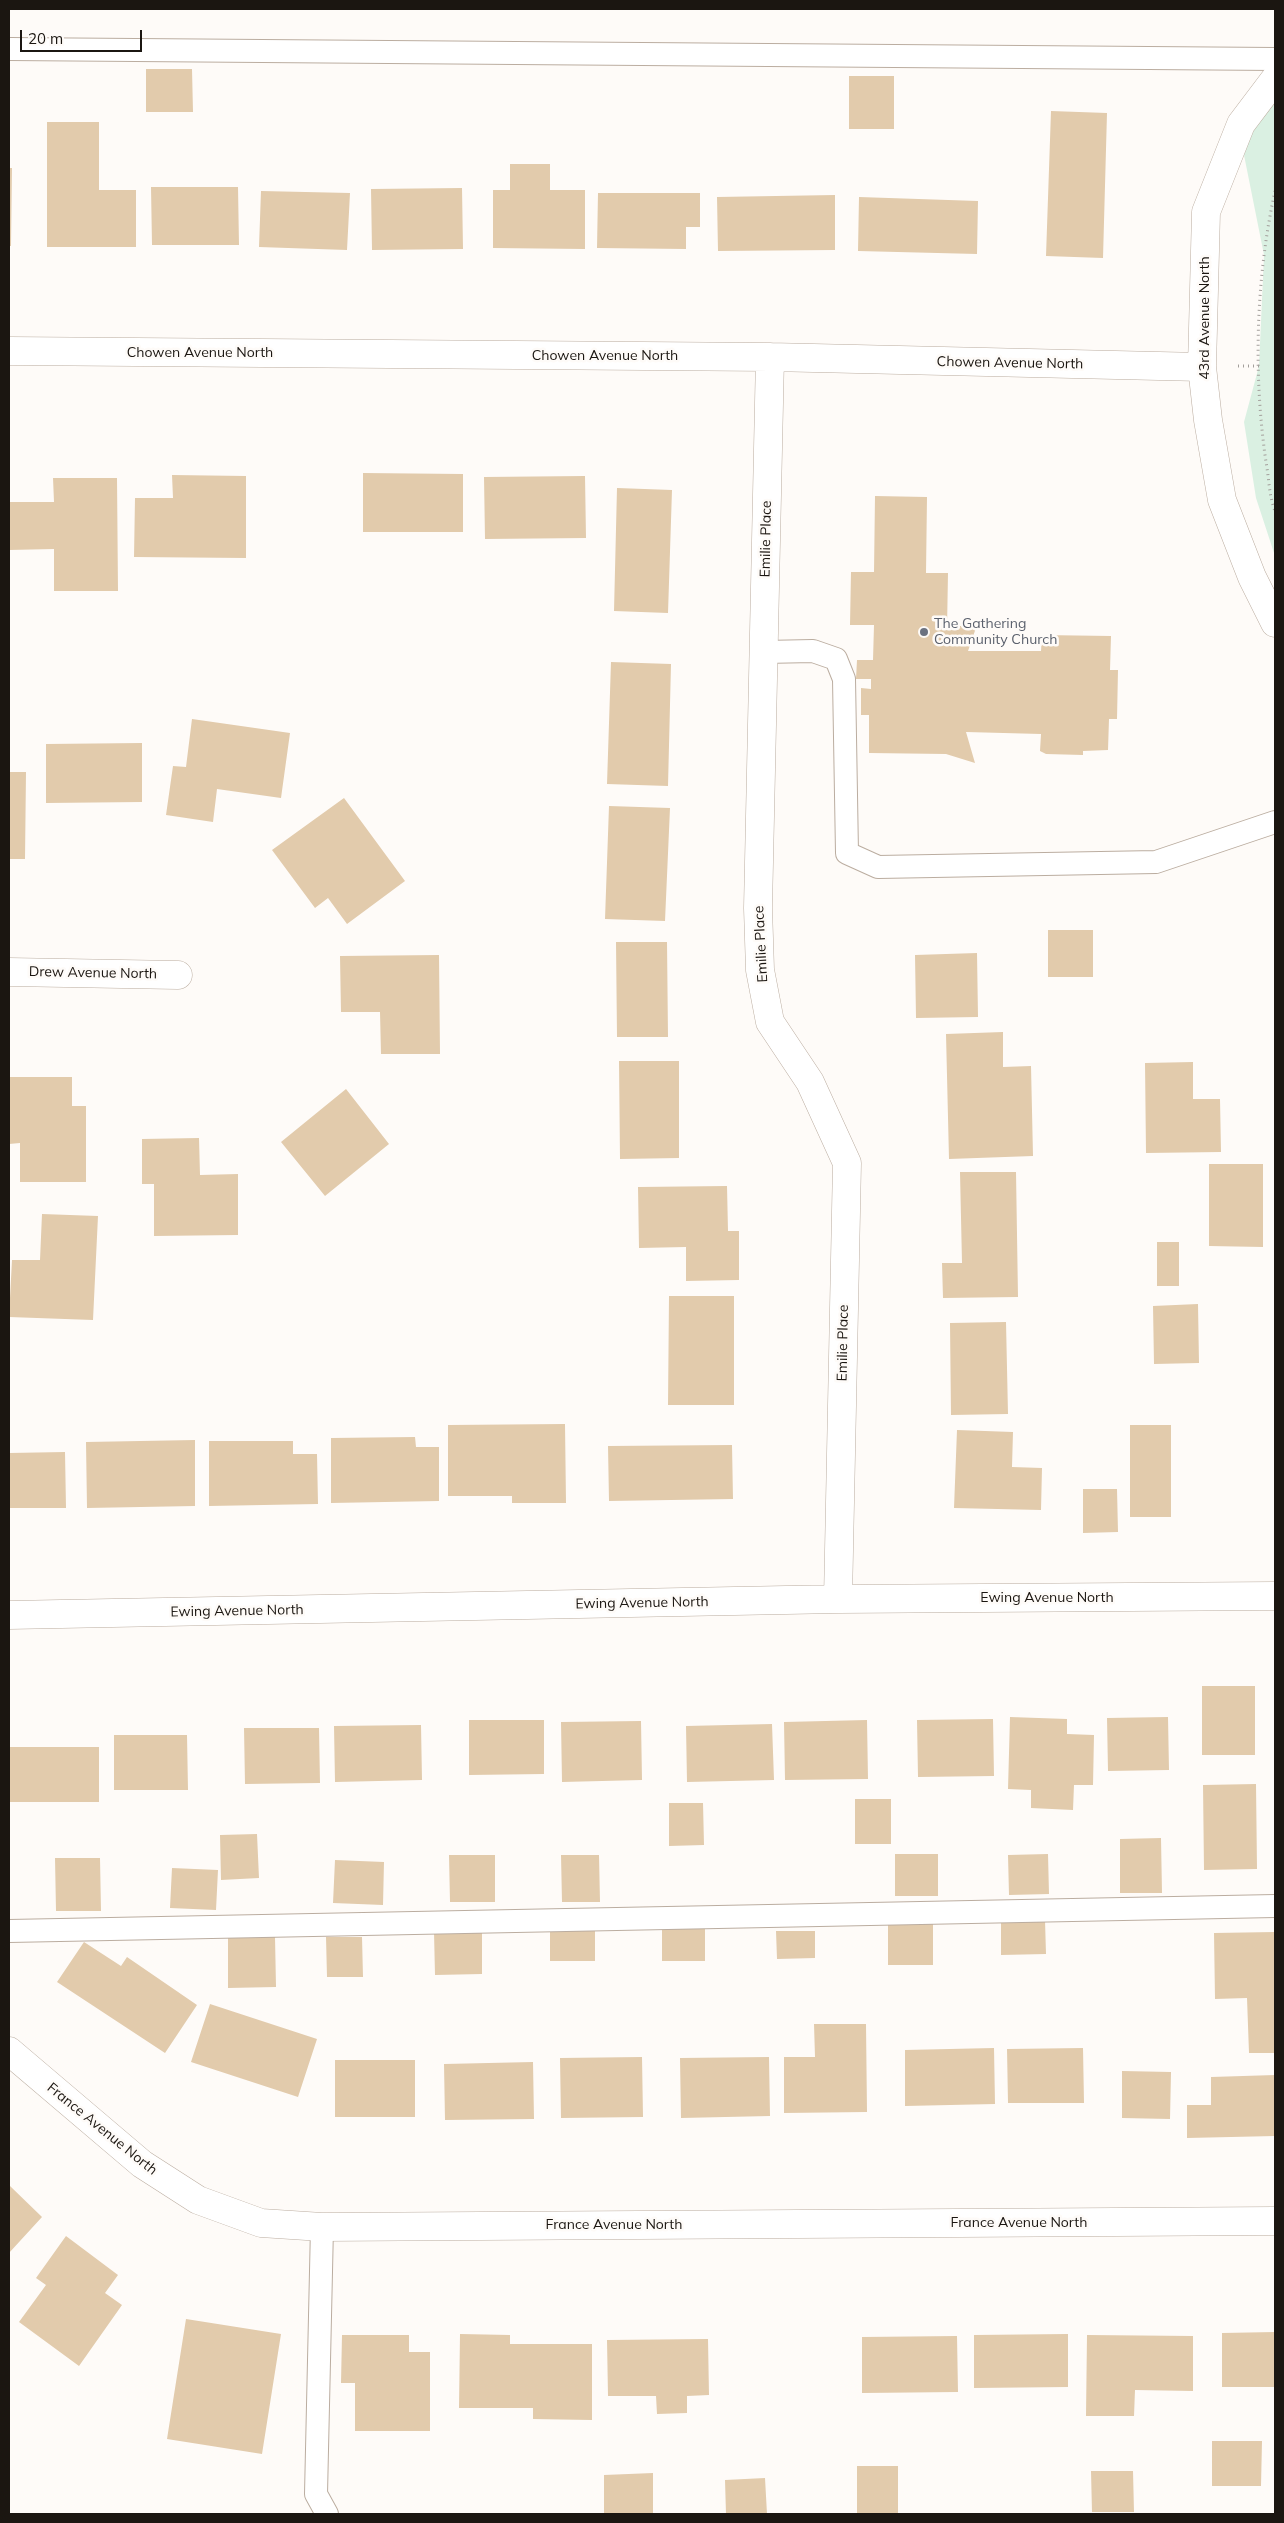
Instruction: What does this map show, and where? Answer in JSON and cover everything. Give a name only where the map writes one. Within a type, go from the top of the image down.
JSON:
[{"type":"street","name":"43rd Avenue North","points":[[1275,80],[1240,124],[1206,212],[1202,367],[1208,420],[1222,500],[1252,577],[1275,623]]},
{"type":"street","name":"Chowen Avenue North","points":[[9,351],[770,357],[1202,367]]},
{"type":"street","name":"Emilie Place","points":[[770,357],[758,908],[760,970],[770,1022],[810,1082],[846,1163],[838,1599]]},
{"type":"street","name":"Drew Avenue North","points":[[9,972],[178,975]]},
{"type":"street","name":"Ewing Avenue North","points":[[9,1615],[838,1599],[1275,1596]]},
{"type":"street","name":"France Avenue North","points":[[9,2051],[142,2164],[198,2200],[261,2223],[322,2227],[1275,2221]]},
{"type":"lane","points":[[9,49],[1275,59]]},
{"type":"lane","points":[[764,652],[813,651],[836,660],[844,678],[847,854],[878,867],[1156,862],[1275,822]]},
{"type":"lane","points":[[9,1931],[1275,1906]]},
{"type":"lane","points":[[322,2227],[316,2494],[328,2514]]},
{"type":"path","points":[[1275,190],[1264,255],[1259,366],[1260,419],[1275,510]]},
{"type":"green space","points":[[1275,83],[1275,556],[1256,498],[1244,422],[1259,366],[1264,255],[1244,155],[1258,108]]},
{"type":"building","points":[[146,69],[192,69],[193,112],[146,112]]},
{"type":"building","points":[[849,76],[894,76],[894,129],[849,129]]},
{"type":"building","points":[[1051,111],[1107,113],[1103,258],[1046,256]]},
{"type":"building","points":[[47,122],[99,122],[99,190],[136,190],[136,247],[47,247]]},
{"type":"building","points":[[510,164],[550,164],[550,190],[585,190],[585,249],[493,248],[493,190],[510,190]]},
{"type":"building","points":[[9,168],[12,168],[11,246],[9,246]]},
{"type":"building","points":[[151,187],[238,187],[239,245],[152,245]]},
{"type":"building","points":[[462,188],[463,249],[372,250],[371,189]]},
{"type":"building","points":[[261,191],[350,193],[347,250],[259,247]]},
{"type":"building","points":[[598,193],[700,193],[700,227],[686,227],[686,249],[597,248]]},
{"type":"building","points":[[835,195],[835,250],[718,251],[717,197]]},
{"type":"building","points":[[859,197],[978,201],[977,254],[858,251]]},
{"type":"building","points":[[363,473],[463,474],[463,532],[363,532]]},
{"type":"building","points":[[172,475],[246,476],[246,558],[134,557],[135,498],[173,498]]},
{"type":"building","points":[[585,476],[586,538],[485,539],[484,477]]},
{"type":"building","points":[[53,478],[117,478],[118,591],[54,591],[54,549],[9,550],[9,502],[54,502]]},
{"type":"building","points":[[617,488],[672,490],[668,613],[614,611]]},
{"type":"building","name":"The Gathering Community Church","points":[[875,496],[927,497],[926,573],[948,573],[947,629],[978,622],[968,651],[1041,651],[1042,635],[1111,636],[1110,670],[1118,670],[1117,719],[1109,719],[1108,750],[1083,751],[1083,755],[1046,754],[1040,751],[1041,734],[966,732],[975,763],[946,754],[869,753],[869,715],[861,715],[861,688],[871,689],[871,679],[856,679],[857,660],[873,660],[874,625],[850,625],[851,572],[874,572]]},
{"type":"building","points":[[611,662],[671,664],[668,786],[607,784]]},
{"type":"building","points":[[192,719],[290,733],[281,798],[217,789],[213,822],[166,815],[173,766],[186,767]]},
{"type":"building","points":[[142,743],[142,802],[46,803],[46,744]]},
{"type":"building","points":[[9,772],[26,772],[25,859],[9,859]]},
{"type":"building","points":[[344,798],[405,881],[347,924],[328,898],[315,908],[272,850]]},
{"type":"building","points":[[609,806],[670,808],[665,921],[605,919]]},
{"type":"building","points":[[1048,930],[1093,930],[1093,977],[1048,977]]},
{"type":"building","points":[[616,942],[667,942],[668,1037],[617,1037]]},
{"type":"building","points":[[977,953],[978,1017],[916,1018],[915,955]]},
{"type":"building","points":[[439,955],[440,1054],[381,1054],[380,1012],[341,1012],[340,956]]},
{"type":"building","points":[[1003,1032],[1003,1067],[1031,1066],[1033,1156],[949,1159],[946,1034]]},
{"type":"building","points":[[619,1061],[679,1061],[679,1158],[620,1159]]},
{"type":"building","points":[[1193,1062],[1193,1099],[1220,1099],[1221,1152],[1146,1153],[1145,1063]]},
{"type":"building","points":[[9,1077],[72,1077],[72,1106],[86,1106],[86,1182],[20,1182],[20,1143],[9,1144]]},
{"type":"building","points":[[346,1089],[389,1144],[325,1196],[281,1142]]},
{"type":"building","points":[[199,1138],[200,1175],[238,1174],[238,1235],[154,1236],[154,1184],[142,1184],[142,1139]]},
{"type":"building","points":[[1209,1164],[1263,1164],[1263,1247],[1209,1246]]},
{"type":"building","points":[[960,1172],[1016,1172],[1018,1297],[943,1298],[942,1263],[962,1263]]},
{"type":"building","points":[[727,1186],[728,1231],[739,1231],[739,1280],[686,1281],[686,1247],[639,1248],[638,1187]]},
{"type":"building","points":[[42,1214],[98,1216],[93,1320],[9,1317],[12,1260],[40,1260]]},
{"type":"building","points":[[1157,1242],[1179,1242],[1179,1286],[1157,1286]]},
{"type":"building","points":[[669,1296],[734,1296],[734,1405],[668,1405]]},
{"type":"building","points":[[1198,1304],[1199,1363],[1154,1364],[1153,1306]]},
{"type":"building","points":[[1006,1322],[1008,1414],[951,1415],[950,1323]]},
{"type":"building","points":[[565,1424],[566,1503],[512,1503],[512,1496],[448,1496],[448,1425]]},
{"type":"building","points":[[1130,1425],[1171,1425],[1171,1517],[1130,1517]]},
{"type":"building","points":[[957,1430],[1013,1432],[1012,1467],[1042,1468],[1041,1510],[954,1508]]},
{"type":"building","points":[[415,1437],[416,1447],[439,1447],[439,1501],[331,1503],[331,1438]]},
{"type":"building","points":[[195,1440],[195,1506],[87,1508],[86,1442]]},
{"type":"building","points":[[209,1441],[293,1441],[293,1454],[317,1454],[318,1504],[209,1506]]},
{"type":"building","points":[[732,1445],[733,1499],[609,1501],[608,1446]]},
{"type":"building","points":[[65,1452],[66,1508],[9,1508],[9,1453]]},
{"type":"building","points":[[1083,1489],[1117,1489],[1118,1532],[1083,1533]]},
{"type":"building","points":[[1202,1686],[1255,1686],[1255,1755],[1202,1755]]},
{"type":"building","points":[[1010,1717],[1067,1719],[1067,1734],[1094,1735],[1093,1785],[1074,1785],[1073,1810],[1031,1808],[1031,1790],[1008,1789]]},
{"type":"building","points":[[1168,1717],[1169,1770],[1108,1771],[1107,1718]]},
{"type":"building","points":[[993,1719],[994,1776],[918,1777],[917,1720]]},
{"type":"building","points":[[469,1720],[544,1720],[544,1774],[469,1775]]},
{"type":"building","points":[[867,1720],[868,1779],[785,1780],[784,1722]]},
{"type":"building","points":[[641,1721],[642,1780],[562,1782],[561,1722]]},
{"type":"building","points":[[772,1724],[774,1780],[687,1782],[686,1726]]},
{"type":"building","points":[[421,1725],[422,1780],[335,1782],[334,1726]]},
{"type":"building","points":[[244,1728],[319,1728],[320,1783],[245,1784]]},
{"type":"building","points":[[114,1735],[187,1735],[188,1790],[114,1790]]},
{"type":"building","points":[[9,1747],[99,1747],[99,1802],[9,1802]]},
{"type":"building","points":[[1256,1784],[1257,1869],[1204,1870],[1203,1785]]},
{"type":"building","points":[[855,1799],[891,1799],[891,1844],[855,1844]]},
{"type":"building","points":[[669,1803],[703,1803],[704,1845],[669,1846]]},
{"type":"building","points":[[257,1834],[259,1878],[221,1880],[220,1835]]},
{"type":"building","points":[[1161,1838],[1162,1893],[1120,1893],[1120,1839]]},
{"type":"building","points":[[895,1854],[938,1854],[938,1896],[895,1896]]},
{"type":"building","points":[[1048,1854],[1049,1894],[1009,1895],[1008,1855]]},
{"type":"building","points":[[449,1855],[495,1855],[495,1902],[450,1902]]},
{"type":"building","points":[[561,1855],[599,1855],[600,1902],[562,1902]]},
{"type":"building","points":[[55,1858],[100,1858],[101,1911],[56,1911]]},
{"type":"building","points":[[335,1860],[384,1862],[383,1905],[333,1903]]},
{"type":"building","points":[[172,1868],[218,1870],[216,1910],[170,1908]]},
{"type":"building","points":[[1045,1920],[1046,1954],[1001,1955],[1001,1921]]},
{"type":"building","points":[[888,1924],[933,1924],[933,1965],[888,1965]]},
{"type":"building","points":[[662,1928],[705,1928],[705,1961],[662,1961]]},
{"type":"building","points":[[550,1930],[595,1930],[595,1961],[550,1961]]},
{"type":"building","points":[[776,1931],[815,1931],[815,1958],[777,1959]]},
{"type":"building","points":[[434,1932],[482,1932],[482,1974],[435,1975]]},
{"type":"building","points":[[1275,1932],[1275,2053],[1249,2053],[1247,1998],[1215,1999],[1214,1933]]},
{"type":"building","points":[[228,1937],[275,1937],[276,1987],[228,1988]]},
{"type":"building","points":[[326,1937],[362,1937],[363,1977],[327,1977]]},
{"type":"building","points":[[84,1942],[121,1966],[127,1957],[197,2005],[165,2053],[57,1982]]},
{"type":"building","points":[[210,2004],[317,2039],[298,2097],[191,2062]]},
{"type":"building","points":[[814,2024],[866,2024],[867,2112],[784,2113],[784,2057],[815,2057]]},
{"type":"building","points":[[994,2048],[995,2104],[905,2106],[905,2050]]},
{"type":"building","points":[[1083,2048],[1084,2103],[1008,2103],[1007,2049]]},
{"type":"building","points":[[642,2057],[643,2117],[561,2118],[560,2058]]},
{"type":"building","points":[[769,2057],[770,2116],[681,2118],[680,2058]]},
{"type":"building","points":[[335,2060],[415,2060],[415,2117],[335,2117]]},
{"type":"building","points":[[533,2062],[534,2119],[445,2120],[444,2064]]},
{"type":"building","points":[[1122,2071],[1171,2072],[1170,2119],[1122,2118]]},
{"type":"building","points":[[1275,2075],[1275,2136],[1187,2138],[1187,2105],[1211,2105],[1211,2077]]},
{"type":"building","points":[[9,2185],[42,2217],[9,2253]]},
{"type":"building","points":[[66,2236],[118,2275],[105,2293],[122,2305],[79,2366],[19,2322],[46,2285],[36,2278]]},
{"type":"building","points":[[186,2319],[281,2334],[262,2454],[167,2439]]},
{"type":"building","points":[[1275,2332],[1275,2387],[1222,2387],[1222,2333]]},
{"type":"building","points":[[460,2334],[510,2335],[510,2344],[592,2344],[592,2420],[533,2419],[533,2408],[459,2408]]},
{"type":"building","points":[[1068,2334],[1068,2387],[974,2388],[974,2335]]},
{"type":"building","points":[[342,2335],[409,2335],[409,2352],[430,2352],[430,2431],[355,2431],[355,2383],[341,2383]]},
{"type":"building","points":[[1087,2335],[1193,2336],[1193,2391],[1135,2390],[1134,2416],[1086,2416]]},
{"type":"building","points":[[957,2336],[958,2392],[862,2393],[862,2337]]},
{"type":"building","points":[[708,2339],[709,2395],[687,2396],[687,2413],[657,2414],[656,2396],[608,2396],[607,2340]]},
{"type":"building","points":[[1212,2441],[1262,2441],[1261,2486],[1212,2486]]},
{"type":"building","points":[[857,2466],[898,2466],[898,2514],[857,2514]]},
{"type":"building","points":[[1091,2471],[1133,2471],[1134,2512],[1092,2512]]},
{"type":"building","points":[[653,2473],[653,2514],[604,2514],[604,2475]]},
{"type":"building","points":[[765,2478],[767,2514],[726,2514],[725,2480]]},
{"type":"place","name":"The Gathering Community Church","points":[[924,632]]}]
